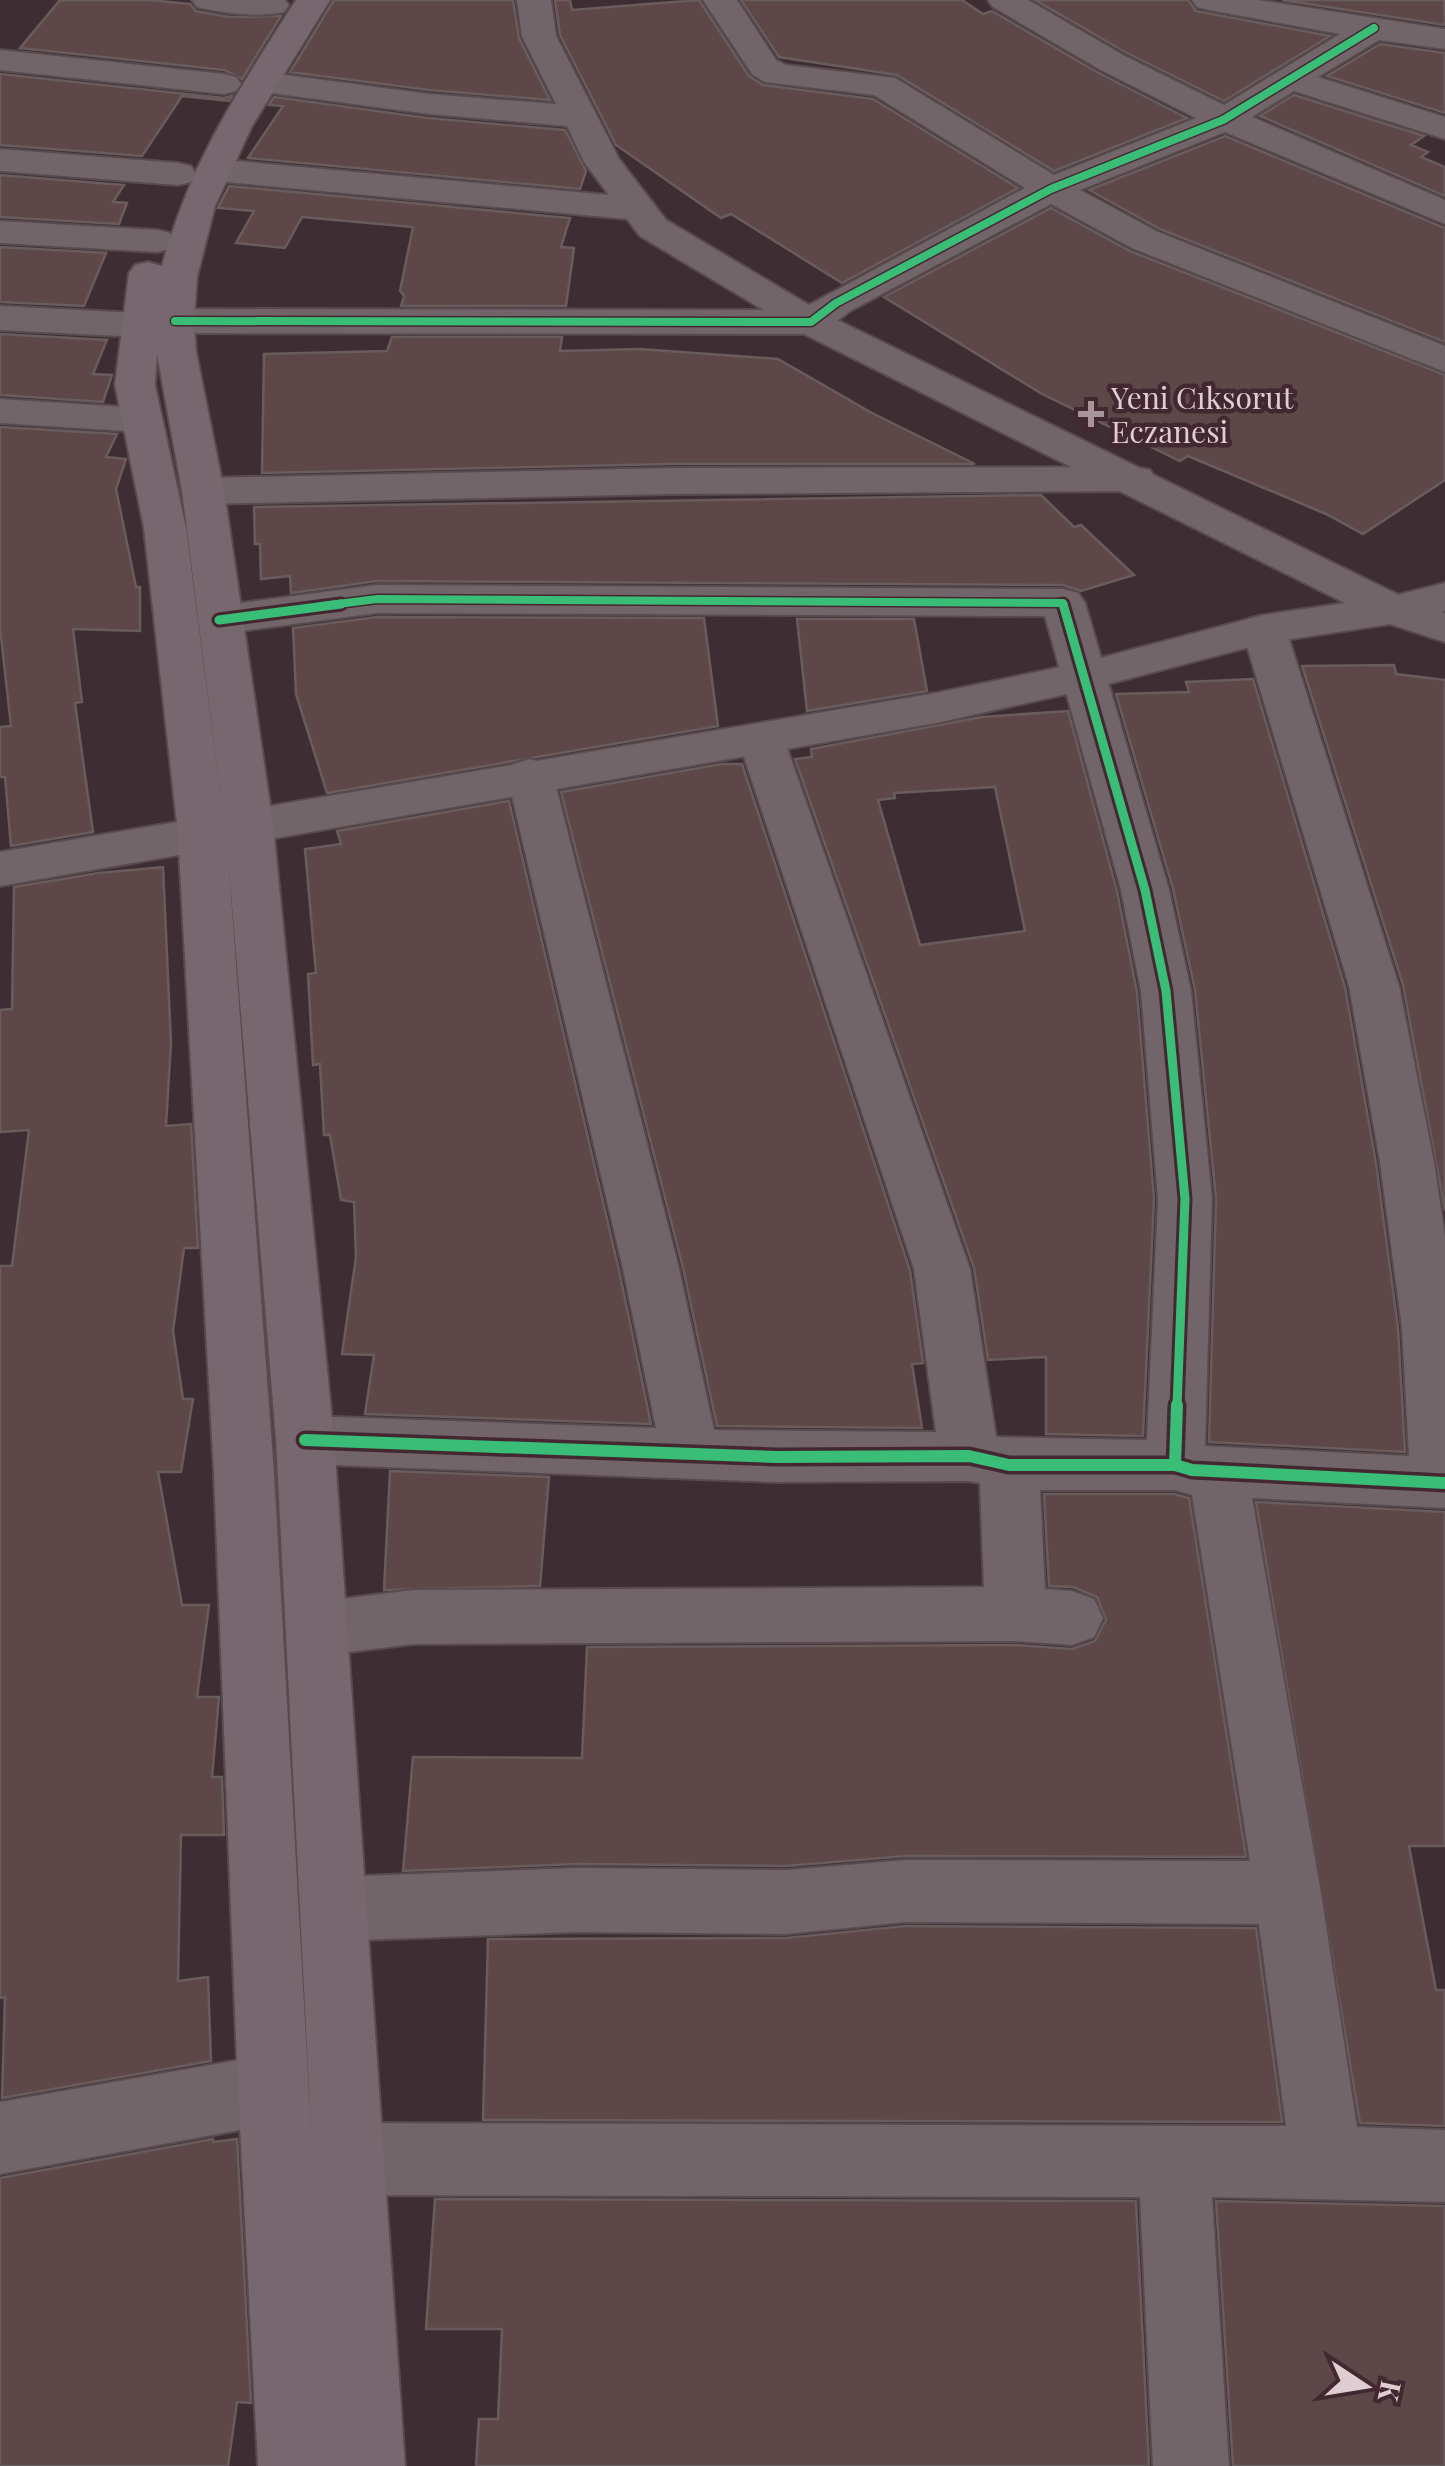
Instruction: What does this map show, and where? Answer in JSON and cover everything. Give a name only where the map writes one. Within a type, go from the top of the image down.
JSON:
[{"type":"main road","points":[[287,2],[244,83],[189,142],[196,172],[197,206],[183,259],[135,385],[226,829],[304,1440],[367,2466]]},
{"type":"main road","points":[[196,172],[156,242],[157,323],[176,352],[204,491],[218,620],[244,1473],[273,2089],[296,2466]]},
{"type":"street","points":[[209,0],[287,2]]},
{"type":"street","points":[[534,0],[539,36],[579,118],[602,162],[652,228],[811,322],[1393,610],[1445,628]]},
{"type":"street","points":[[720,0],[764,67],[777,75],[883,85],[1052,189],[1145,240],[1445,360]]},
{"type":"street","points":[[1005,0],[1063,37],[1223,120],[1445,214]]},
{"type":"street","points":[[1209,0],[1292,17],[1445,38]]},
{"type":"street","points":[[0,318],[157,323],[811,322],[836,303],[1052,189],[1223,120],[1374,28]]},
{"type":"street","points":[[0,60],[579,118]]},
{"type":"street","points":[[1294,80],[1445,128]]},
{"type":"street","points":[[0,160],[196,172],[638,209]]},
{"type":"street","points":[[0,232],[156,242]]},
{"type":"street","points":[[0,411],[142,420]]},
{"type":"street","points":[[204,491],[671,480],[1135,479]]},
{"type":"street","points":[[0,869],[936,708],[1085,676],[1264,629],[1393,610],[1445,597]]},
{"type":"street","points":[[218,620],[378,598],[1063,603],[1146,890],[1166,992],[1185,1198],[1197,1468],[1288,1893],[1326,2162]]},
{"type":"street","points":[[304,1440],[989,1460],[1442,1483],[1430,1328],[1406,1162],[1374,986],[1264,629]]},
{"type":"street","points":[[317,1630],[413,1617],[1044,1616],[989,1460],[942,1270],[760,738]]},
{"type":"street","points":[[530,775],[650,1268],[690,1454]]},
{"type":"street","points":[[334,1909],[577,1900],[786,1902],[906,1890],[1288,1893]]},
{"type":"street","points":[[0,2138],[273,2089]]},
{"type":"street","points":[[347,2158],[1326,2162],[1445,2166]]},
{"type":"street","points":[[1174,2162],[1191,2466]]},
{"type":"building","points":[[60,0],[149,0],[190,4],[196,11],[229,17],[281,16],[242,79],[224,70],[20,48]]},
{"type":"building","points":[[334,0],[513,0],[519,38],[550,100],[429,90],[290,72]]},
{"type":"building","points":[[555,0],[570,0],[572,10],[699,0],[749,76],[763,85],[873,99],[1018,188],[842,283],[731,214],[721,218],[616,145],[560,35]]},
{"type":"building","points":[[741,0],[962,0],[983,14],[992,11],[1187,118],[1054,171],[897,75],[779,57]]},
{"type":"building","points":[[1035,0],[1188,0],[1196,11],[1330,36],[1224,101],[1125,52]]},
{"type":"building","points":[[1282,0],[1444,0],[1445,25]]},
{"type":"building","points":[[1380,44],[1445,53],[1445,113],[1327,76]]},
{"type":"building","points":[[0,74],[232,96],[229,101],[182,96],[142,156],[0,145]]},
{"type":"building","points":[[1294,95],[1424,136],[1411,145],[1428,152],[1421,157],[1445,167],[1445,196],[1260,116]]},
{"type":"building","points":[[274,97],[428,118],[565,130],[586,171],[580,189],[248,158],[283,106],[269,105]]},
{"type":"building","points":[[1225,136],[1445,228],[1445,342],[1160,229],[1089,190]]},
{"type":"building","points":[[0,175],[124,185],[113,202],[127,203],[119,224],[0,217]]},
{"type":"building","points":[[229,186],[570,218],[561,247],[574,248],[566,306],[401,306],[404,296],[400,291],[413,227],[302,217],[285,248],[236,243],[254,211],[218,208]]},
{"type":"building","points":[[1051,208],[1130,251],[1445,375],[1445,480],[1363,534],[1326,514],[1188,456],[1180,461],[1042,394],[884,297]]},
{"type":"building","points":[[0,247],[106,253],[84,306],[0,302]]},
{"type":"building","points":[[0,334],[107,340],[93,374],[112,375],[103,402],[0,395]]},
{"type":"building","points":[[392,337],[562,337],[560,351],[640,349],[778,359],[872,413],[975,464],[671,464],[262,473],[264,354],[387,351]]},
{"type":"building","points":[[0,427],[117,434],[106,457],[126,459],[116,489],[136,587],[140,587],[140,631],[73,629],[82,702],[75,703],[93,832],[11,846],[5,777],[0,777],[0,727],[11,726],[0,627]]},
{"type":"building","points":[[1041,495],[1074,527],[1081,525],[1134,575],[1081,591],[1063,585],[377,581],[291,593],[290,576],[261,579],[260,544],[255,544],[254,507]]},
{"type":"building","points":[[377,617],[704,618],[718,726],[327,793],[296,694],[293,628]]},
{"type":"building","points":[[797,619],[914,619],[927,691],[807,711]]},
{"type":"building","points":[[1394,665],[1396,674],[1445,680],[1445,1211],[1403,985],[1302,666]]},
{"type":"building","points":[[1253,679],[1345,987],[1376,1163],[1398,1328],[1405,1452],[1209,1442],[1216,1199],[1195,990],[1173,889],[1116,694],[1189,692],[1186,682]]},
{"type":"building","points":[[1068,711],[1117,891],[1137,992],[1154,1199],[1143,1436],[1046,1434],[1046,1357],[988,1360],[974,1268],[795,759],[812,757],[811,749],[982,717]],"holes":[[[995,787],[1025,931],[920,945],[878,800],[895,798],[894,793]]]},
{"type":"building","points":[[722,764],[742,764],[910,1270],[923,1363],[912,1364],[922,1428],[717,1426],[683,1268],[561,792]]},
{"type":"building","points":[[509,801],[619,1270],[651,1424],[365,1414],[374,1355],[342,1354],[356,1257],[354,1202],[341,1200],[330,1135],[324,1135],[320,1064],[313,1065],[308,974],[316,973],[305,849],[341,844],[337,831]]},
{"type":"building","points":[[163,867],[171,1043],[166,1126],[191,1124],[198,1248],[184,1248],[173,1331],[183,1399],[193,1399],[181,1472],[158,1472],[182,1605],[209,1605],[197,1697],[219,1697],[212,1777],[222,1777],[224,1835],[181,1835],[178,1981],[208,1977],[211,2061],[2,2098],[5,1997],[0,1998],[0,1266],[12,1266],[29,1130],[0,1132],[0,1010],[12,1009],[14,887]]},
{"type":"building","points":[[390,1471],[549,1477],[540,1586],[384,1590]]},
{"type":"building","points":[[1044,1494],[1174,1494],[1189,1498],[1246,1857],[906,1856],[786,1866],[577,1864],[403,1871],[413,1757],[582,1758],[587,1647],[1016,1645],[1072,1649],[1095,1641],[1106,1620],[1097,1597],[1073,1587],[1049,1586]]},
{"type":"building","points":[[1256,1502],[1445,1512],[1445,1846],[1409,1846],[1436,1990],[1445,1990],[1445,2126],[1360,2123]]},
{"type":"building","points":[[906,1926],[1256,1928],[1282,2122],[483,2120],[488,1939],[786,1938]]},
{"type":"building","points":[[213,2139],[237,2139],[251,2403],[237,2402],[228,2466],[0,2466],[0,2178]]},
{"type":"building","points":[[435,2199],[1136,2201],[1149,2466],[476,2466],[479,2419],[498,2419],[502,2329],[426,2329]]},
{"type":"building","points":[[1216,2201],[1445,2206],[1445,2466],[1233,2466]]},
{"type":"cycle path","points":[[175,321],[811,322],[836,303],[1051,189],[1223,120],[1374,28]]},
{"type":"cycle path","points":[[219,620],[377,599],[1063,603],[1145,890],[1166,991],[1185,1199],[1175,1465]]},
{"type":"cycle path","points":[[305,1440],[776,1457],[969,1456],[1009,1465],[1175,1465],[1192,1470],[1445,1483]]},
{"type":"place","name":"Yeni Cıksorut Eczanesi","points":[[1091,414]]}]
